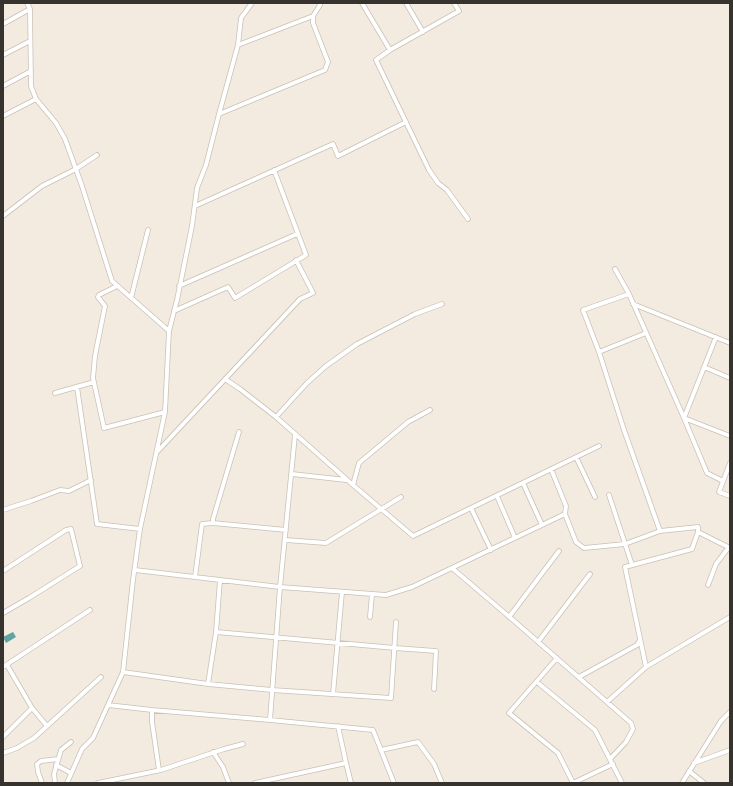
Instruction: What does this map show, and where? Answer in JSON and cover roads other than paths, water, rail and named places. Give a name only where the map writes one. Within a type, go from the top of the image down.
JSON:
[{"type":"street","points":[[27,3],[30,9],[32,86],[36,99],[56,123],[65,140],[76,168],[112,281],[169,331]]},
{"type":"street","points":[[67,783],[82,749],[93,738],[123,672],[140,529],[165,412],[169,331],[192,226],[197,188],[206,165],[238,45],[241,18],[252,3]]},
{"type":"street","points":[[219,114],[326,70],[328,62],[313,23],[314,16],[320,4],[319,3]]},
{"type":"street","points":[[362,3],[390,50]]},
{"type":"street","points":[[406,3],[423,32]]},
{"type":"street","points":[[454,3],[459,11],[390,50],[376,60],[429,170],[438,183],[447,190],[468,219]]},
{"type":"street","points":[[3,24],[30,9]]},
{"type":"street","points":[[238,45],[314,16]]},
{"type":"street","points":[[3,55],[30,41]]},
{"type":"street","points":[[3,86],[31,71]]},
{"type":"street","points":[[3,116],[36,99]]},
{"type":"street","points":[[195,206],[333,144],[338,156],[406,122]]},
{"type":"street","points":[[3,216],[42,186],[97,155]]},
{"type":"street","points":[[174,311],[228,288],[235,298],[306,255],[274,170]]},
{"type":"street","points":[[131,298],[148,230]]},
{"type":"street","points":[[179,286],[297,234]]},
{"type":"street","points":[[157,452],[300,299],[313,293],[296,260]]},
{"type":"street","points":[[615,269],[629,294],[707,473],[723,481]]},
{"type":"street","points":[[117,286],[99,295],[98,297],[105,306],[95,356],[93,378],[104,428],[165,412]]},
{"type":"street","points":[[629,294],[584,310],[660,531]]},
{"type":"street","points":[[276,417],[307,383],[326,366],[358,344],[415,314],[442,304]]},
{"type":"street","points":[[633,304],[730,343]]},
{"type":"street","points":[[599,352],[646,333]]},
{"type":"street","points":[[684,418],[716,337]]},
{"type":"street","points":[[704,368],[730,378]]},
{"type":"street","points":[[225,379],[276,417],[346,480],[413,536],[599,446]]},
{"type":"street","points":[[55,393],[94,382]]},
{"type":"street","points":[[76,387],[97,524],[140,529]]},
{"type":"street","points":[[353,485],[359,463],[408,422],[430,410]]},
{"type":"street","points":[[684,418],[730,436]]},
{"type":"street","points":[[213,523],[240,432]]},
{"type":"street","points":[[270,720],[280,587],[296,435]]},
{"type":"street","points":[[576,457],[595,497]]},
{"type":"street","points":[[730,463],[719,492],[730,496]]},
{"type":"street","points":[[551,470],[566,506],[565,514],[576,542],[584,548],[625,544],[660,531],[698,527],[698,532],[692,549],[625,567],[646,667]]},
{"type":"street","points":[[292,474],[346,480]]},
{"type":"street","points":[[3,510],[31,502],[60,490],[68,491],[91,480]]},
{"type":"street","points":[[523,483],[542,525]]},
{"type":"street","points":[[609,495],[632,565]]},
{"type":"street","points":[[497,496],[515,538]]},
{"type":"street","points":[[285,540],[326,543],[401,497]]},
{"type":"street","points":[[471,508],[491,550]]},
{"type":"street","points":[[135,570],[280,587],[386,595],[412,587],[565,514]]},
{"type":"street","points":[[194,577],[202,524],[213,523],[286,530]]},
{"type":"street","points":[[3,571],[66,530],[71,529],[80,566],[3,613]]},
{"type":"street","points":[[698,532],[729,547],[716,564],[708,585]]},
{"type":"street","points":[[509,617],[558,551]]},
{"type":"street","points":[[452,568],[631,723],[633,729],[626,742],[610,759]]},
{"type":"street","points":[[538,642],[590,574]]},
{"type":"street","points":[[208,684],[216,632],[220,580]]},
{"type":"street","points":[[333,694],[342,592]]},
{"type":"street","points":[[370,617],[372,594]]},
{"type":"street","points":[[47,726],[32,708],[5,666],[90,610]]},
{"type":"street","points":[[607,702],[646,667],[730,617]]},
{"type":"street","points":[[123,672],[208,684],[391,698],[396,622]]},
{"type":"street","points":[[216,632],[436,651],[434,688]]},
{"type":"street","points":[[579,677],[637,645],[640,639]]},
{"type":"street","points":[[557,658],[509,713],[558,753],[573,783],[613,764]]},
{"type":"street","points":[[3,754],[34,738],[101,677]]},
{"type":"street","points":[[536,682],[595,730],[622,783]]},
{"type":"street","points":[[108,705],[373,730],[394,783]]},
{"type":"street","points":[[3,737],[32,708]]},
{"type":"street","points":[[152,710],[152,722],[159,770]]},
{"type":"street","points":[[682,783],[721,721],[730,712]]},
{"type":"street","points":[[338,726],[351,783]]},
{"type":"street","points":[[55,783],[54,774],[61,750],[71,742]]},
{"type":"street","points":[[381,750],[418,742],[434,764],[442,783]]},
{"type":"street","points":[[98,783],[161,770],[224,748],[243,744]]},
{"type":"street","points":[[694,763],[730,750]]},
{"type":"street","points":[[213,752],[223,767],[229,783]]},
{"type":"street","points":[[42,783],[37,764],[41,761],[49,759],[58,759]]},
{"type":"street","points":[[255,783],[346,763]]},
{"type":"street","points":[[56,765],[71,773]]},
{"type":"street","points":[[689,772],[704,783]]},
{"type":"water","points":[[13,632],[16,637],[6,643],[3,637]]}]
